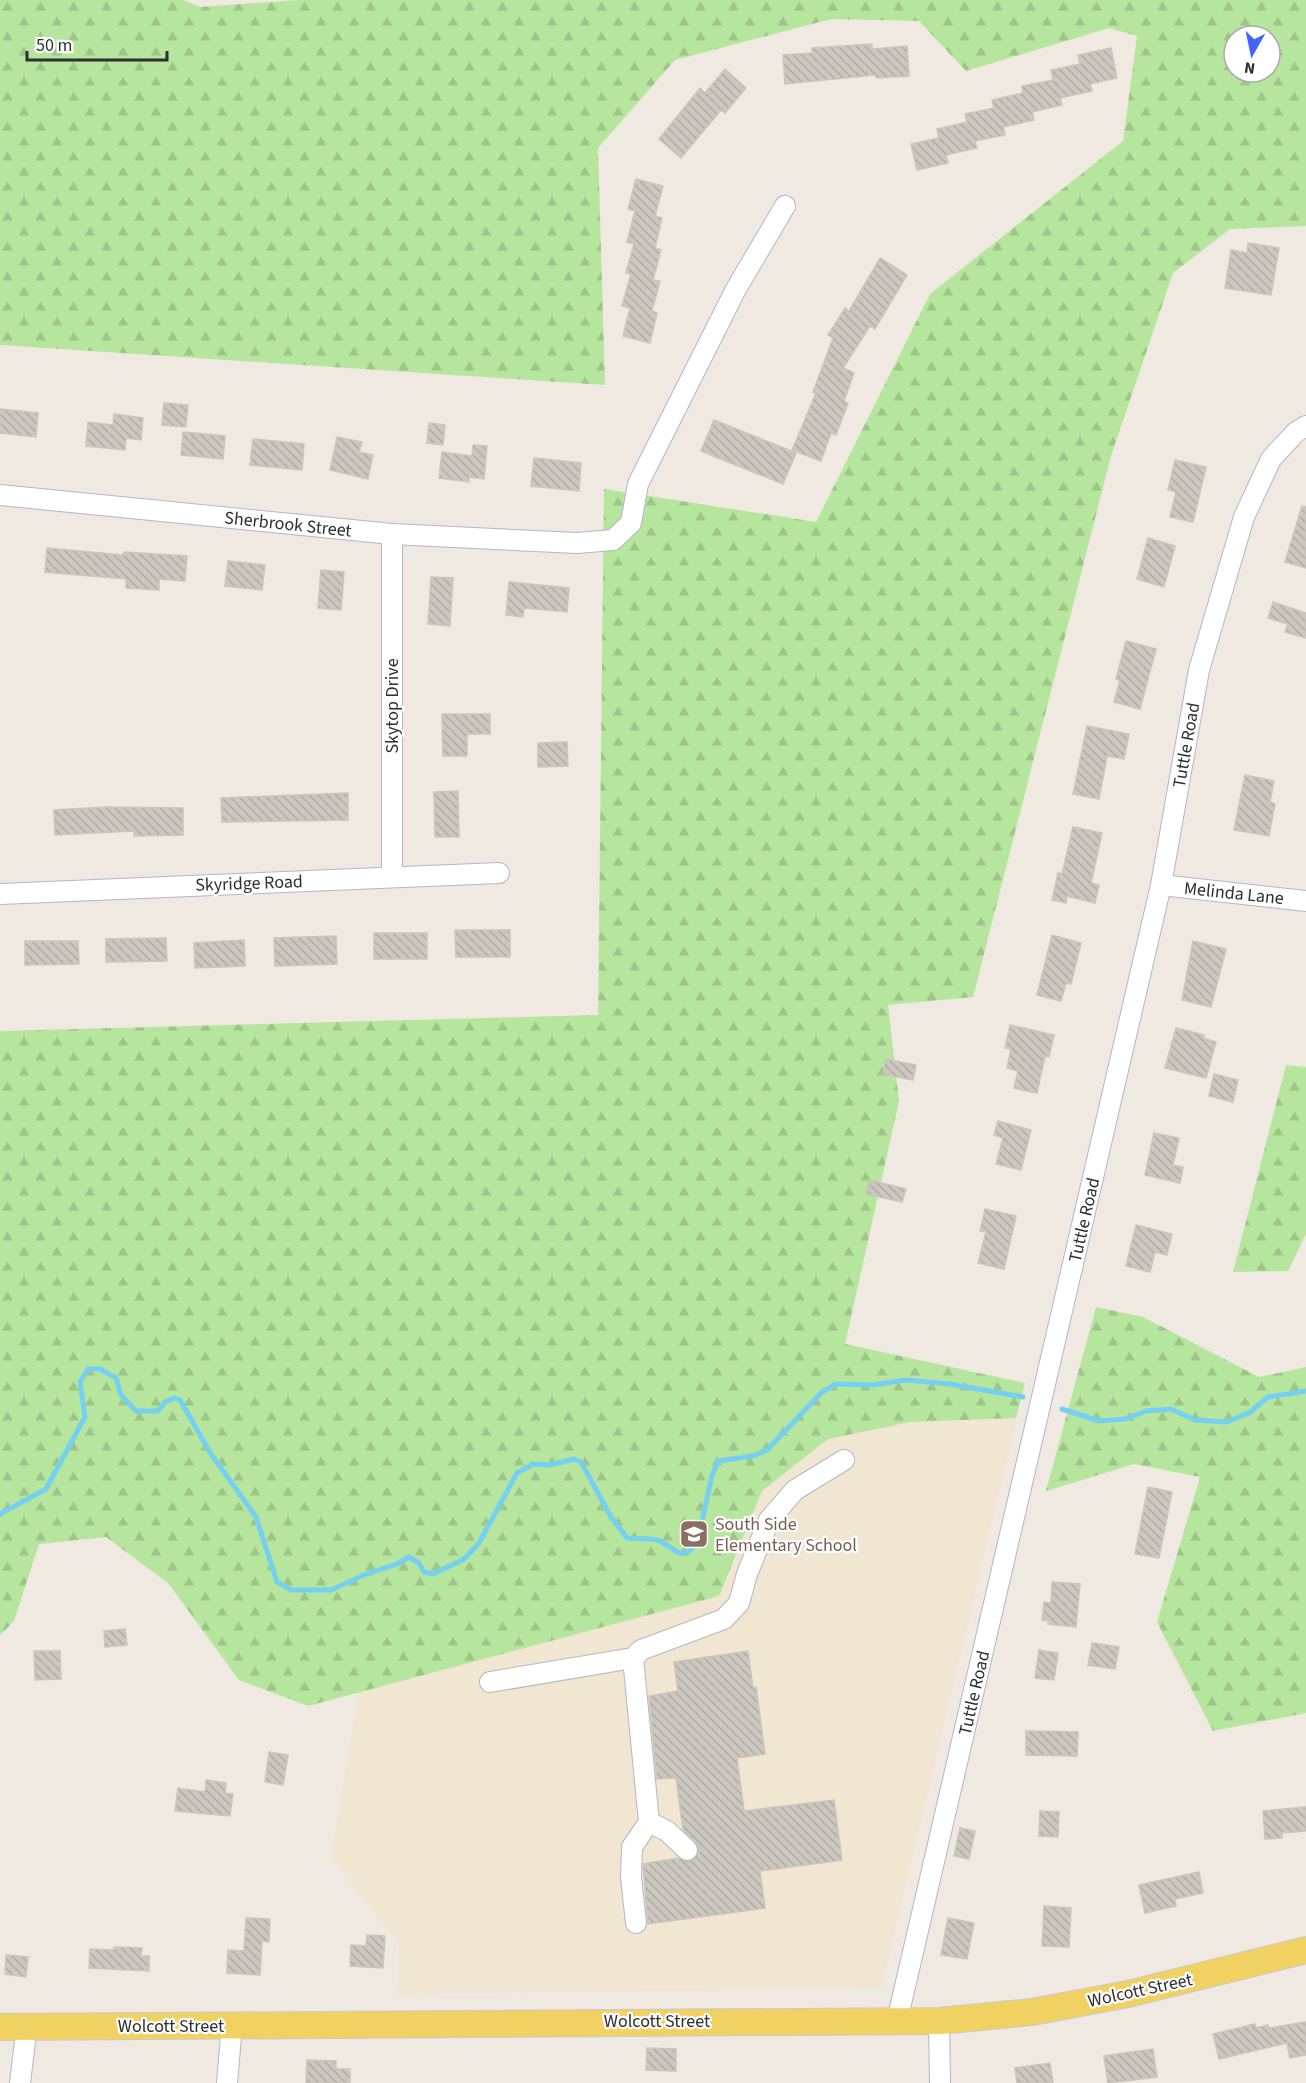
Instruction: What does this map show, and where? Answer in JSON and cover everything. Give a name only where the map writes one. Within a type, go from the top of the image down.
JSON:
[{"type":"main road","name":"Wolcott Street","points":[[0,2027],[27,2025],[939,2021],[1032,2012],[1128,1994],[1306,1950]]},
{"type":"street","name":"Sherbrook Street","points":[[0,495],[392,534],[578,543],[613,540],[631,523],[638,484],[736,290],[785,206]]},
{"type":"street","name":"Tuttle Road","points":[[897,2021],[1161,885],[1199,670],[1244,517],[1271,459],[1301,429]]},
{"type":"street","name":"Skytop Drive","points":[[392,534],[392,877]]},
{"type":"street","name":"Skyridge Road","points":[[0,894],[499,873]]},
{"type":"street","name":"Melinda Lane","points":[[1161,885],[1306,901]]},
{"type":"street","points":[[490,1682],[633,1658],[641,1650],[724,1619],[739,1603],[747,1574],[769,1520],[795,1490],[844,1460]]},
{"type":"street","points":[[633,1658],[649,1822],[632,1847],[631,1877],[636,1923]]},
{"type":"street","points":[[649,1822],[667,1831],[687,1850]]},
{"type":"street","points":[[939,2021],[940,2083]]},
{"type":"street","points":[[20,2083],[27,2025]]},
{"type":"street","points":[[227,2083],[232,2025]]},
{"type":"shaded area","name":"South Side Elementary School","points":[[520,1062],[899,1101],[845,1344],[1025,1383],[881,1988],[398,1994],[399,1944],[331,1856],[366,1650]]},
{"type":"green space","points":[[0,0],[183,0],[200,7],[299,0],[1306,0],[1306,226],[1230,229],[1173,273],[1111,456],[973,997],[888,1005],[899,1101],[845,1344],[1025,1383],[1016,1418],[910,1422],[828,1439],[762,1491],[719,1596],[308,1706],[239,1680],[168,1583],[106,1537],[39,1544],[14,1621],[0,1635],[0,1031],[598,1015],[604,489],[816,522],[930,294],[1123,141],[1137,36],[1109,28],[966,71],[919,21],[831,19],[675,60],[598,148],[605,385],[0,345]]},
{"type":"green space","points":[[1286,1065],[1306,1067],[1306,1234],[1288,1271],[1233,1272]]},
{"type":"green space","points":[[1096,1307],[1143,1317],[1259,1377],[1306,1367],[1306,1713],[1213,1731],[1157,1622],[1200,1477],[1134,1464],[1046,1491]]},
{"type":"building","points":[[872,44],[872,49],[907,46],[909,76],[877,78],[875,75],[785,84],[783,55],[812,53],[812,48]]},
{"type":"building","points":[[1111,48],[1117,78],[1090,84],[1092,91],[1060,98],[1062,105],[1032,112],[1034,120],[1003,127],[1005,135],[975,141],[977,148],[946,155],[948,163],[917,170],[911,144],[939,138],[937,129],[967,122],[965,114],[994,108],[992,100],[1023,93],[1022,86],[1053,80],[1051,70],[1080,64],[1078,55]]},
{"type":"building","points":[[725,69],[746,88],[725,113],[721,110],[681,158],[659,139],[700,88],[705,93]]},
{"type":"building","points":[[636,179],[663,186],[655,216],[662,218],[655,248],[661,250],[653,280],[660,281],[652,311],[657,313],[650,343],[623,336],[630,308],[622,306],[631,274],[626,273],[634,244],[627,242],[635,211],[628,209]]},
{"type":"building","points":[[1248,243],[1279,248],[1271,295],[1225,288],[1231,250],[1247,253]]},
{"type":"building","points":[[880,258],[907,275],[875,329],[870,326],[843,368],[854,373],[844,401],[848,403],[836,435],[831,433],[821,461],[792,450],[816,393],[813,392],[833,338],[828,335],[845,308],[849,311]]},
{"type":"building","points":[[164,403],[188,405],[186,427],[162,425]]},
{"type":"building","points":[[0,409],[38,413],[36,437],[0,433]]},
{"type":"building","points":[[114,414],[143,418],[141,440],[126,438],[125,450],[86,446],[88,422],[113,425]]},
{"type":"building","points":[[714,420],[796,453],[783,484],[701,451]]},
{"type":"building","points":[[429,423],[445,425],[443,445],[427,443]]},
{"type":"building","points":[[183,432],[225,436],[223,459],[181,455]]},
{"type":"building","points":[[337,437],[362,442],[359,452],[373,455],[368,479],[330,470]]},
{"type":"building","points":[[253,439],[304,444],[302,470],[250,465]]},
{"type":"building","points":[[473,445],[487,446],[484,479],[469,477],[469,482],[439,478],[442,452],[472,456]]},
{"type":"building","points":[[534,458],[581,463],[579,491],[531,486]]},
{"type":"building","points":[[1175,460],[1206,467],[1193,522],[1170,517],[1176,492],[1168,490]]},
{"type":"building","points":[[1302,506],[1306,507],[1306,568],[1285,562]]},
{"type":"building","points":[[1148,538],[1175,546],[1164,587],[1137,579]]},
{"type":"building","points":[[47,548],[123,555],[124,552],[187,556],[185,581],[159,579],[159,590],[126,588],[126,579],[45,572]]},
{"type":"building","points":[[228,561],[265,565],[262,590],[225,586]]},
{"type":"building","points":[[321,570],[344,572],[341,610],[318,608]]},
{"type":"building","points":[[431,577],[453,578],[450,626],[428,624]]},
{"type":"building","points":[[509,582],[569,588],[567,612],[524,608],[523,617],[506,615]]},
{"type":"building","points":[[1273,602],[1306,613],[1306,638],[1285,632],[1288,624],[1268,618]]},
{"type":"building","points":[[1126,641],[1156,649],[1140,709],[1114,702],[1120,680],[1116,679]]},
{"type":"building","points":[[442,714],[490,714],[490,734],[467,734],[467,756],[443,756]]},
{"type":"building","points":[[1087,726],[1129,734],[1124,759],[1107,756],[1099,799],[1073,794]]},
{"type":"building","points":[[567,742],[568,766],[538,767],[538,743]]},
{"type":"building","points":[[1245,775],[1274,781],[1270,802],[1275,804],[1269,836],[1234,830]]},
{"type":"building","points":[[458,791],[459,837],[435,837],[434,792]]},
{"type":"building","points":[[348,793],[348,820],[222,822],[221,798]]},
{"type":"building","points":[[107,807],[183,808],[183,835],[134,836],[134,831],[55,835],[54,810]]},
{"type":"building","points":[[1073,827],[1102,833],[1091,883],[1099,885],[1095,903],[1067,896],[1066,903],[1052,900],[1058,873],[1062,874]]},
{"type":"building","points":[[455,930],[510,930],[510,957],[456,957]]},
{"type":"building","points":[[374,933],[427,933],[427,959],[374,959]]},
{"type":"building","points":[[1052,935],[1081,943],[1071,984],[1066,983],[1061,1001],[1037,995]]},
{"type":"building","points":[[336,936],[337,964],[275,966],[274,938]]},
{"type":"building","points":[[166,938],[167,961],[106,962],[106,939]]},
{"type":"building","points":[[244,940],[245,966],[195,968],[194,943]]},
{"type":"building","points":[[25,941],[78,941],[79,964],[25,965]]},
{"type":"building","points":[[1193,941],[1226,949],[1211,1007],[1182,1000]]},
{"type":"building","points":[[1010,1025],[1054,1035],[1049,1057],[1045,1056],[1037,1093],[1014,1088],[1018,1071],[1007,1068],[1011,1049],[1005,1048]]},
{"type":"building","points":[[1176,1028],[1204,1035],[1203,1038],[1216,1042],[1206,1078],[1165,1068]]},
{"type":"building","points":[[886,1059],[916,1065],[913,1080],[883,1074]]},
{"type":"building","points":[[1214,1074],[1238,1080],[1233,1102],[1209,1096]]},
{"type":"building","points":[[998,1121],[1031,1130],[1021,1170],[996,1164],[1003,1138],[994,1135]]},
{"type":"building","points":[[1154,1133],[1179,1138],[1173,1165],[1183,1167],[1180,1183],[1145,1175]]},
{"type":"building","points":[[870,1180],[906,1189],[902,1202],[866,1194]]},
{"type":"building","points":[[985,1209],[1016,1216],[1004,1269],[978,1263],[986,1232],[980,1231]]},
{"type":"building","points":[[1136,1225],[1172,1234],[1167,1255],[1155,1252],[1150,1272],[1126,1266]]},
{"type":"building","points":[[1148,1487],[1172,1492],[1159,1558],[1135,1554]]},
{"type":"building","points":[[1052,1582],[1080,1584],[1076,1627],[1048,1624],[1048,1621],[1042,1620],[1044,1602],[1051,1603]]},
{"type":"building","points":[[125,1629],[127,1645],[105,1647],[104,1631]]},
{"type":"building","points":[[1092,1643],[1119,1647],[1115,1669],[1088,1665]]},
{"type":"building","points":[[1039,1650],[1058,1653],[1054,1680],[1035,1678]]},
{"type":"building","points":[[34,1651],[60,1651],[61,1679],[35,1680]]},
{"type":"building","points":[[748,1651],[753,1688],[756,1687],[765,1754],[737,1758],[744,1811],[834,1800],[842,1860],[760,1871],[765,1908],[648,1924],[643,1864],[679,1858],[690,1862],[699,1852],[696,1842],[683,1830],[676,1778],[657,1779],[649,1696],[678,1691],[674,1662]]},
{"type":"building","points":[[1026,1731],[1078,1732],[1077,1756],[1026,1755]]},
{"type":"building","points":[[269,1752],[288,1755],[283,1785],[265,1782]]},
{"type":"building","points":[[206,1780],[226,1783],[225,1793],[233,1794],[230,1816],[175,1811],[178,1788],[205,1792]]},
{"type":"building","points":[[1306,1807],[1306,1831],[1282,1833],[1282,1838],[1265,1839],[1263,1811]]},
{"type":"building","points":[[1040,1811],[1059,1812],[1058,1837],[1039,1836]]},
{"type":"building","points":[[960,1828],[975,1831],[969,1859],[954,1856]]},
{"type":"building","points":[[1199,1872],[1203,1893],[1175,1899],[1176,1906],[1145,1913],[1139,1885]]},
{"type":"building","points":[[1044,1906],[1071,1908],[1069,1947],[1042,1946]]},
{"type":"building","points":[[246,1918],[270,1919],[269,1942],[262,1941],[260,1975],[227,1973],[228,1950],[244,1951]]},
{"type":"building","points":[[948,1918],[974,1923],[967,1959],[941,1955]]},
{"type":"building","points":[[367,1935],[385,1936],[383,1968],[350,1966],[351,1945],[366,1946]]},
{"type":"building","points":[[114,1947],[142,1948],[141,1956],[149,1956],[149,1971],[89,1968],[90,1949],[114,1950]]},
{"type":"building","points":[[6,1955],[28,1957],[26,1977],[5,1974]]},
{"type":"building","points":[[1306,2022],[1306,2055],[1290,2058],[1287,2043],[1219,2059],[1213,2034],[1255,2024],[1256,2028],[1268,2025],[1269,2028]]},
{"type":"building","points":[[647,2048],[676,2049],[676,2071],[646,2070]]},
{"type":"building","points":[[1153,2049],[1157,2077],[1108,2083],[1104,2056]]},
{"type":"building","points":[[307,2060],[336,2061],[336,2069],[350,2069],[350,2083],[306,2083]]},
{"type":"building","points":[[1050,2063],[1053,2083],[1017,2083],[1015,2068]]},
{"type":"waterway","points":[[0,1514],[46,1489],[85,1417],[80,1382],[88,1369],[100,1369],[116,1378],[121,1395],[136,1411],[158,1411],[165,1402],[174,1398],[180,1400],[211,1454],[256,1517],[277,1582],[291,1590],[331,1590],[409,1557],[419,1563],[424,1572],[433,1574],[464,1559],[479,1543],[517,1473],[533,1464],[550,1465],[574,1459],[581,1462],[611,1517],[627,1538],[657,1540],[676,1552],[686,1553],[697,1543],[712,1476],[718,1461],[753,1456],[767,1450],[822,1392],[837,1384],[872,1385],[906,1380],[950,1384],[1023,1397]]},
{"type":"waterway","points":[[1062,1409],[1099,1421],[1125,1419],[1146,1411],[1171,1409],[1195,1420],[1226,1422],[1249,1413],[1268,1397],[1306,1391]]},
{"type":"place","name":"South Side Elementary School","points":[[694,1534]]}]
